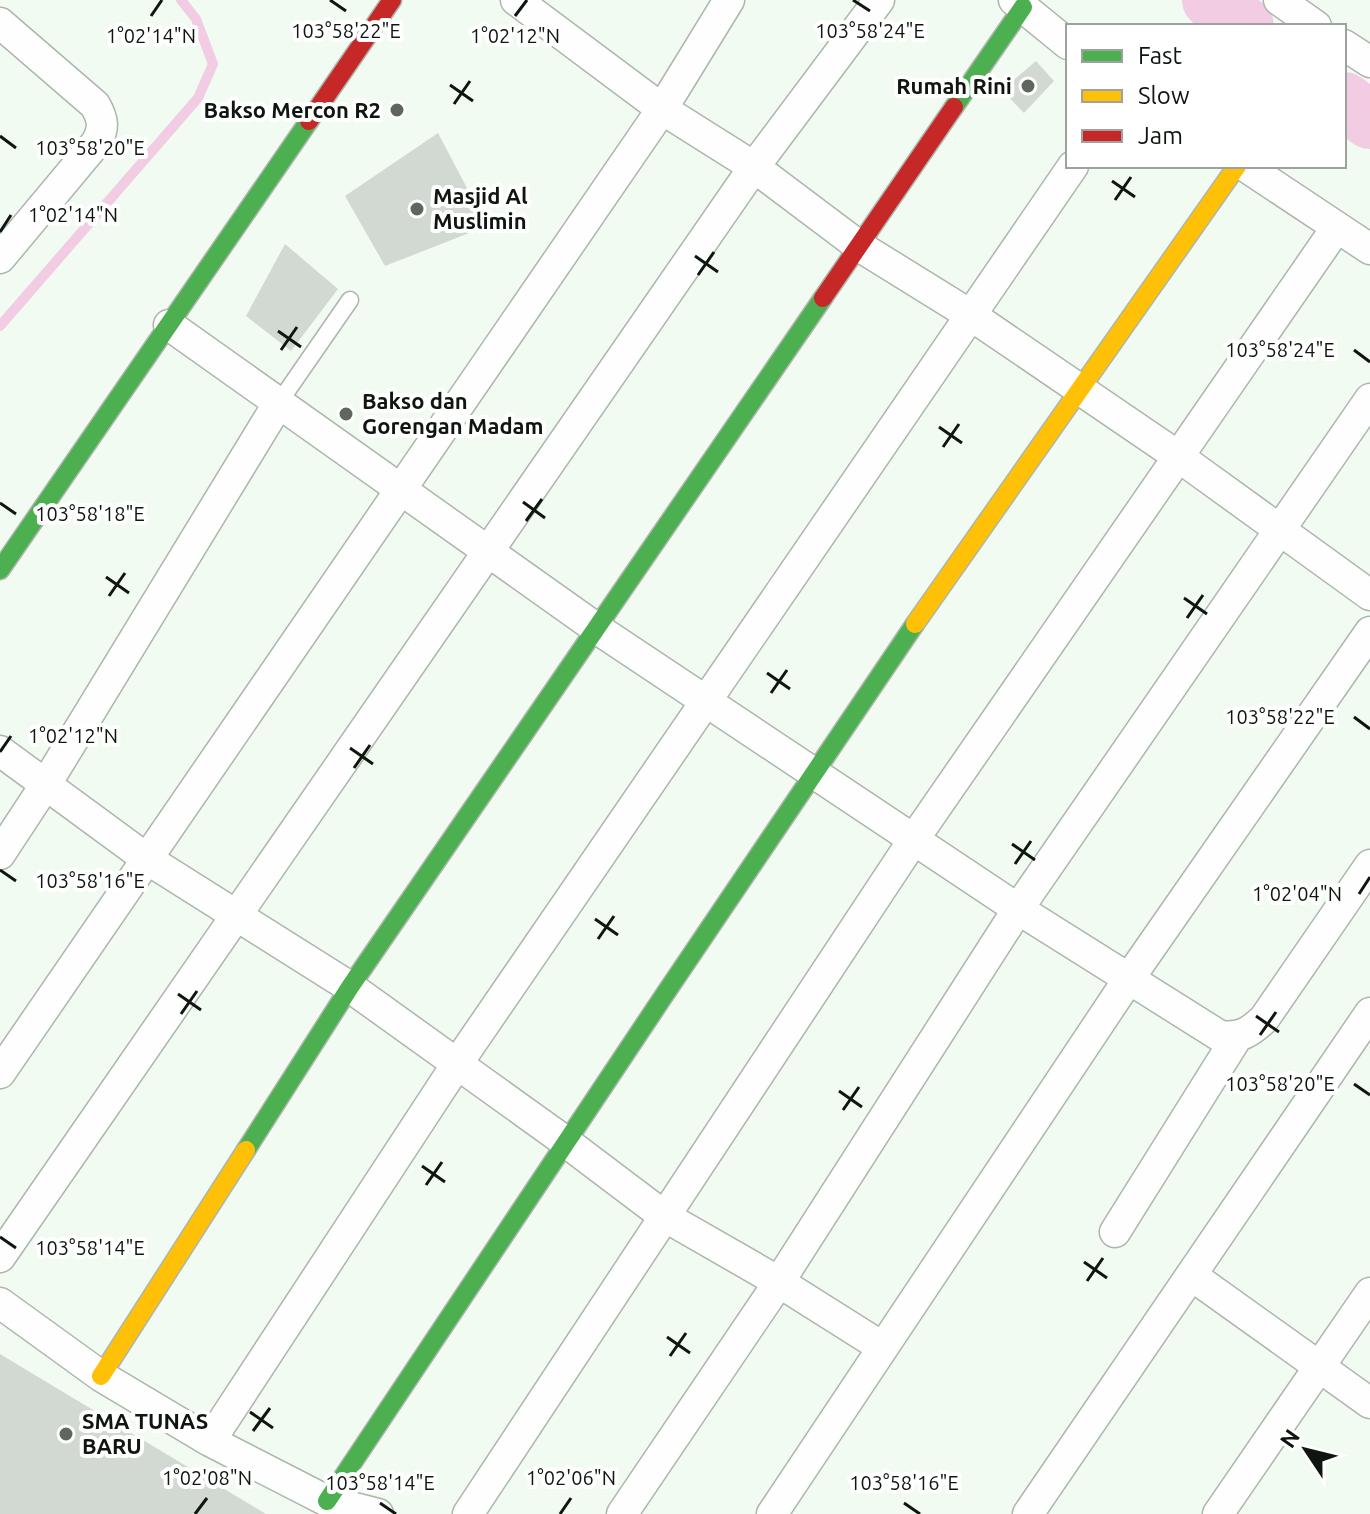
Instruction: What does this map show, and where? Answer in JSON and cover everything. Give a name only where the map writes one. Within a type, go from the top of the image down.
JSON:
[{"type":"street","points":[[0,570],[392,0]]},
{"type":"street","points":[[0,1073],[662,109],[729,0]]},
{"type":"street","points":[[0,1257],[754,167],[879,0]]},
{"type":"street","points":[[1279,0],[1313,24]]},
{"type":"street","points":[[101,1376],[350,987],[859,246],[1018,3],[1066,42]]},
{"type":"street","points":[[535,5],[662,109],[754,167],[859,246],[972,316],[1179,457],[1370,595]]},
{"type":"street","points":[[0,23],[95,105],[103,123],[96,143],[0,258]]},
{"type":"street","points":[[210,1441],[457,1064],[1072,168]]},
{"type":"street","points":[[327,1501],[814,771],[1076,389],[1236,168]]},
{"type":"street","points":[[1248,168],[1370,249]]},
{"type":"street","points":[[468,1514],[914,839],[1337,227]]},
{"type":"street","points":[[169,325],[596,628],[1018,909],[1220,1036],[1237,1037],[1251,1032],[1264,1019],[1370,865]]},
{"type":"street","points":[[622,1514],[779,1282],[1018,909],[1370,399]]},
{"type":"street","points":[[0,854],[278,404]]},
{"type":"street","points":[[772,1514],[1128,980],[1370,632]]},
{"type":"street","points":[[0,751],[147,859],[350,987],[664,1216],[779,1282],[882,1347]]},
{"type":"street","points":[[1028,1514],[1370,1013]]},
{"type":"street","points":[[1115,1232],[1237,1037]]},
{"type":"street","points":[[1191,1275],[1370,1403]]},
{"type":"street","points":[[1218,1514],[1370,1293]]},
{"type":"street","points":[[0,1303],[101,1376],[210,1441],[327,1501],[378,1514]]},
{"type":"lane","points":[[278,404],[350,300]]},
{"type":"building","name":"Rumah Rini","points":[[1036,61],[1054,81],[1024,113],[1002,90]]},
{"type":"building","points":[[438,133],[487,226],[385,266],[345,196]]},
{"type":"building","points":[[285,244],[338,289],[291,351],[246,316]]},
{"type":"building","name":"SMA TUNAS BARU","points":[[0,1354],[266,1514],[0,1514]]},
{"type":"waterway","points":[[0,326],[198,98],[213,64],[196,19],[181,0]]},
{"type":"waterway","points":[[1211,0],[1242,24]]},
{"type":"waterway","points":[[1346,102],[1370,120]]},
{"type":"traffic: fast","points":[[954,107],[1023,7]]},
{"type":"traffic: fast","points":[[0,570],[309,121]]},
{"type":"traffic: fast","points":[[246,1150],[350,987],[823,298]]},
{"type":"traffic: fast","points":[[327,1501],[915,624]]},
{"type":"traffic: slow","points":[[915,624],[1236,168]]},
{"type":"traffic: slow","points":[[101,1376],[246,1150]]},
{"type":"traffic: jam","points":[[309,121],[392,0]]},
{"type":"traffic: jam","points":[[823,298],[954,107]]},
{"type":"place","name":"Rumah Rini","points":[[1028,86]]},
{"type":"place","name":"Bakso Mercon R2","points":[[397,110]]},
{"type":"place","name":"Masjid Al Muslimin","points":[[417,209]]},
{"type":"place","name":"Bakso dan Gorengan Madam","points":[[346,414]]},
{"type":"place","name":"SMA TUNAS BARU","points":[[66,1434]]}]
